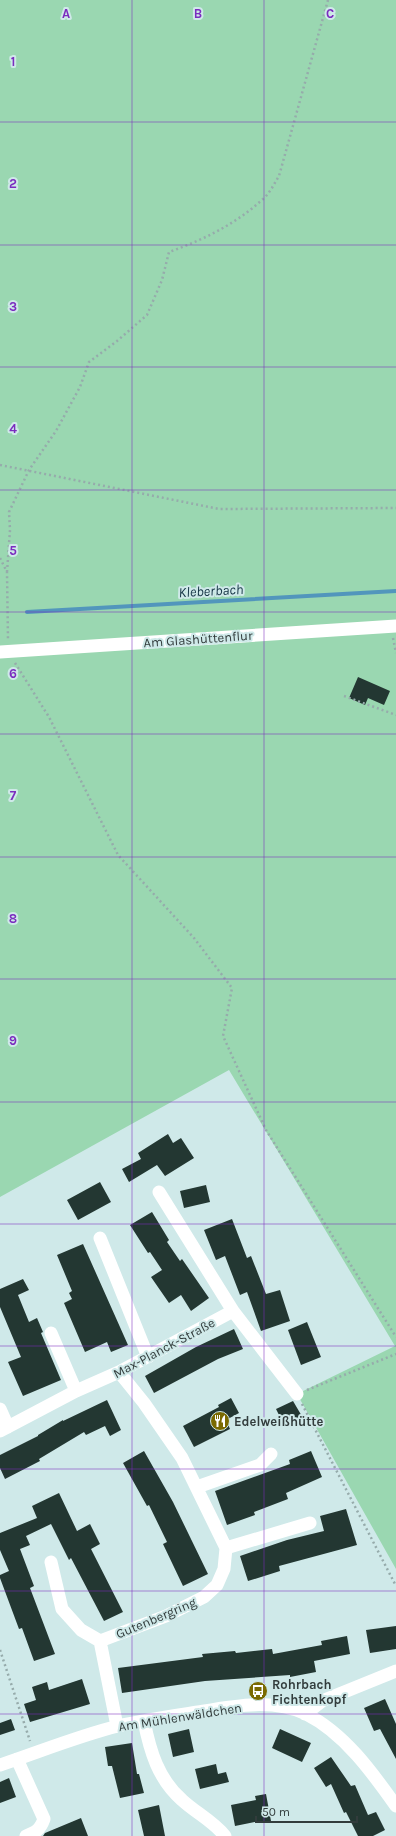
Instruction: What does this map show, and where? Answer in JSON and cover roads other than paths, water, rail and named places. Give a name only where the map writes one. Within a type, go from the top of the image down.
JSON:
[{"type":"street","name":"Am Glashüttenflur","points":[[4,652],[396,626]]},
{"type":"street","points":[[159,1192],[233,1311],[297,1394]]},
{"type":"street","points":[[100,1238],[148,1357]]},
{"type":"street","name":"Max-Planck-Straße","points":[[4,1429],[76,1391],[119,1372],[233,1311]]},
{"type":"street","points":[[51,1333],[76,1391]]},
{"type":"street","points":[[119,1372],[144,1402],[182,1458],[226,1548],[310,1523]]},
{"type":"street","points":[[0,1409],[4,1429]]},
{"type":"street","points":[[197,1488],[260,1465],[272,1454]]},
{"type":"street","name":"Gutenbergring","points":[[100,1641],[166,1616],[204,1597],[217,1584],[224,1570],[226,1548]]},
{"type":"street","name":"Gutenbergring","points":[[51,1562],[62,1609],[81,1630],[100,1641],[117,1726]]},
{"type":"street","points":[[305,1714],[322,1701],[396,1671]]},
{"type":"street","name":"Am Mühlenwäldchen","points":[[0,1766],[34,1753],[117,1726],[225,1707],[273,1705],[305,1714],[323,1724],[339,1736],[365,1766],[396,1806]]},
{"type":"street","points":[[144,1721],[154,1759],[164,1781],[182,1801],[216,1827],[225,1836]]},
{"type":"street","points":[[17,1759],[44,1819],[41,1828],[26,1836]]},
{"type":"waterway","name":"Kleberbach","points":[[27,612],[396,591]]},
{"type":"place","name":"Edelweißhütte","points":[[220,1421]]},
{"type":"place","name":"Rohrbach Fichtenkopf","points":[[258,1691]]}]
